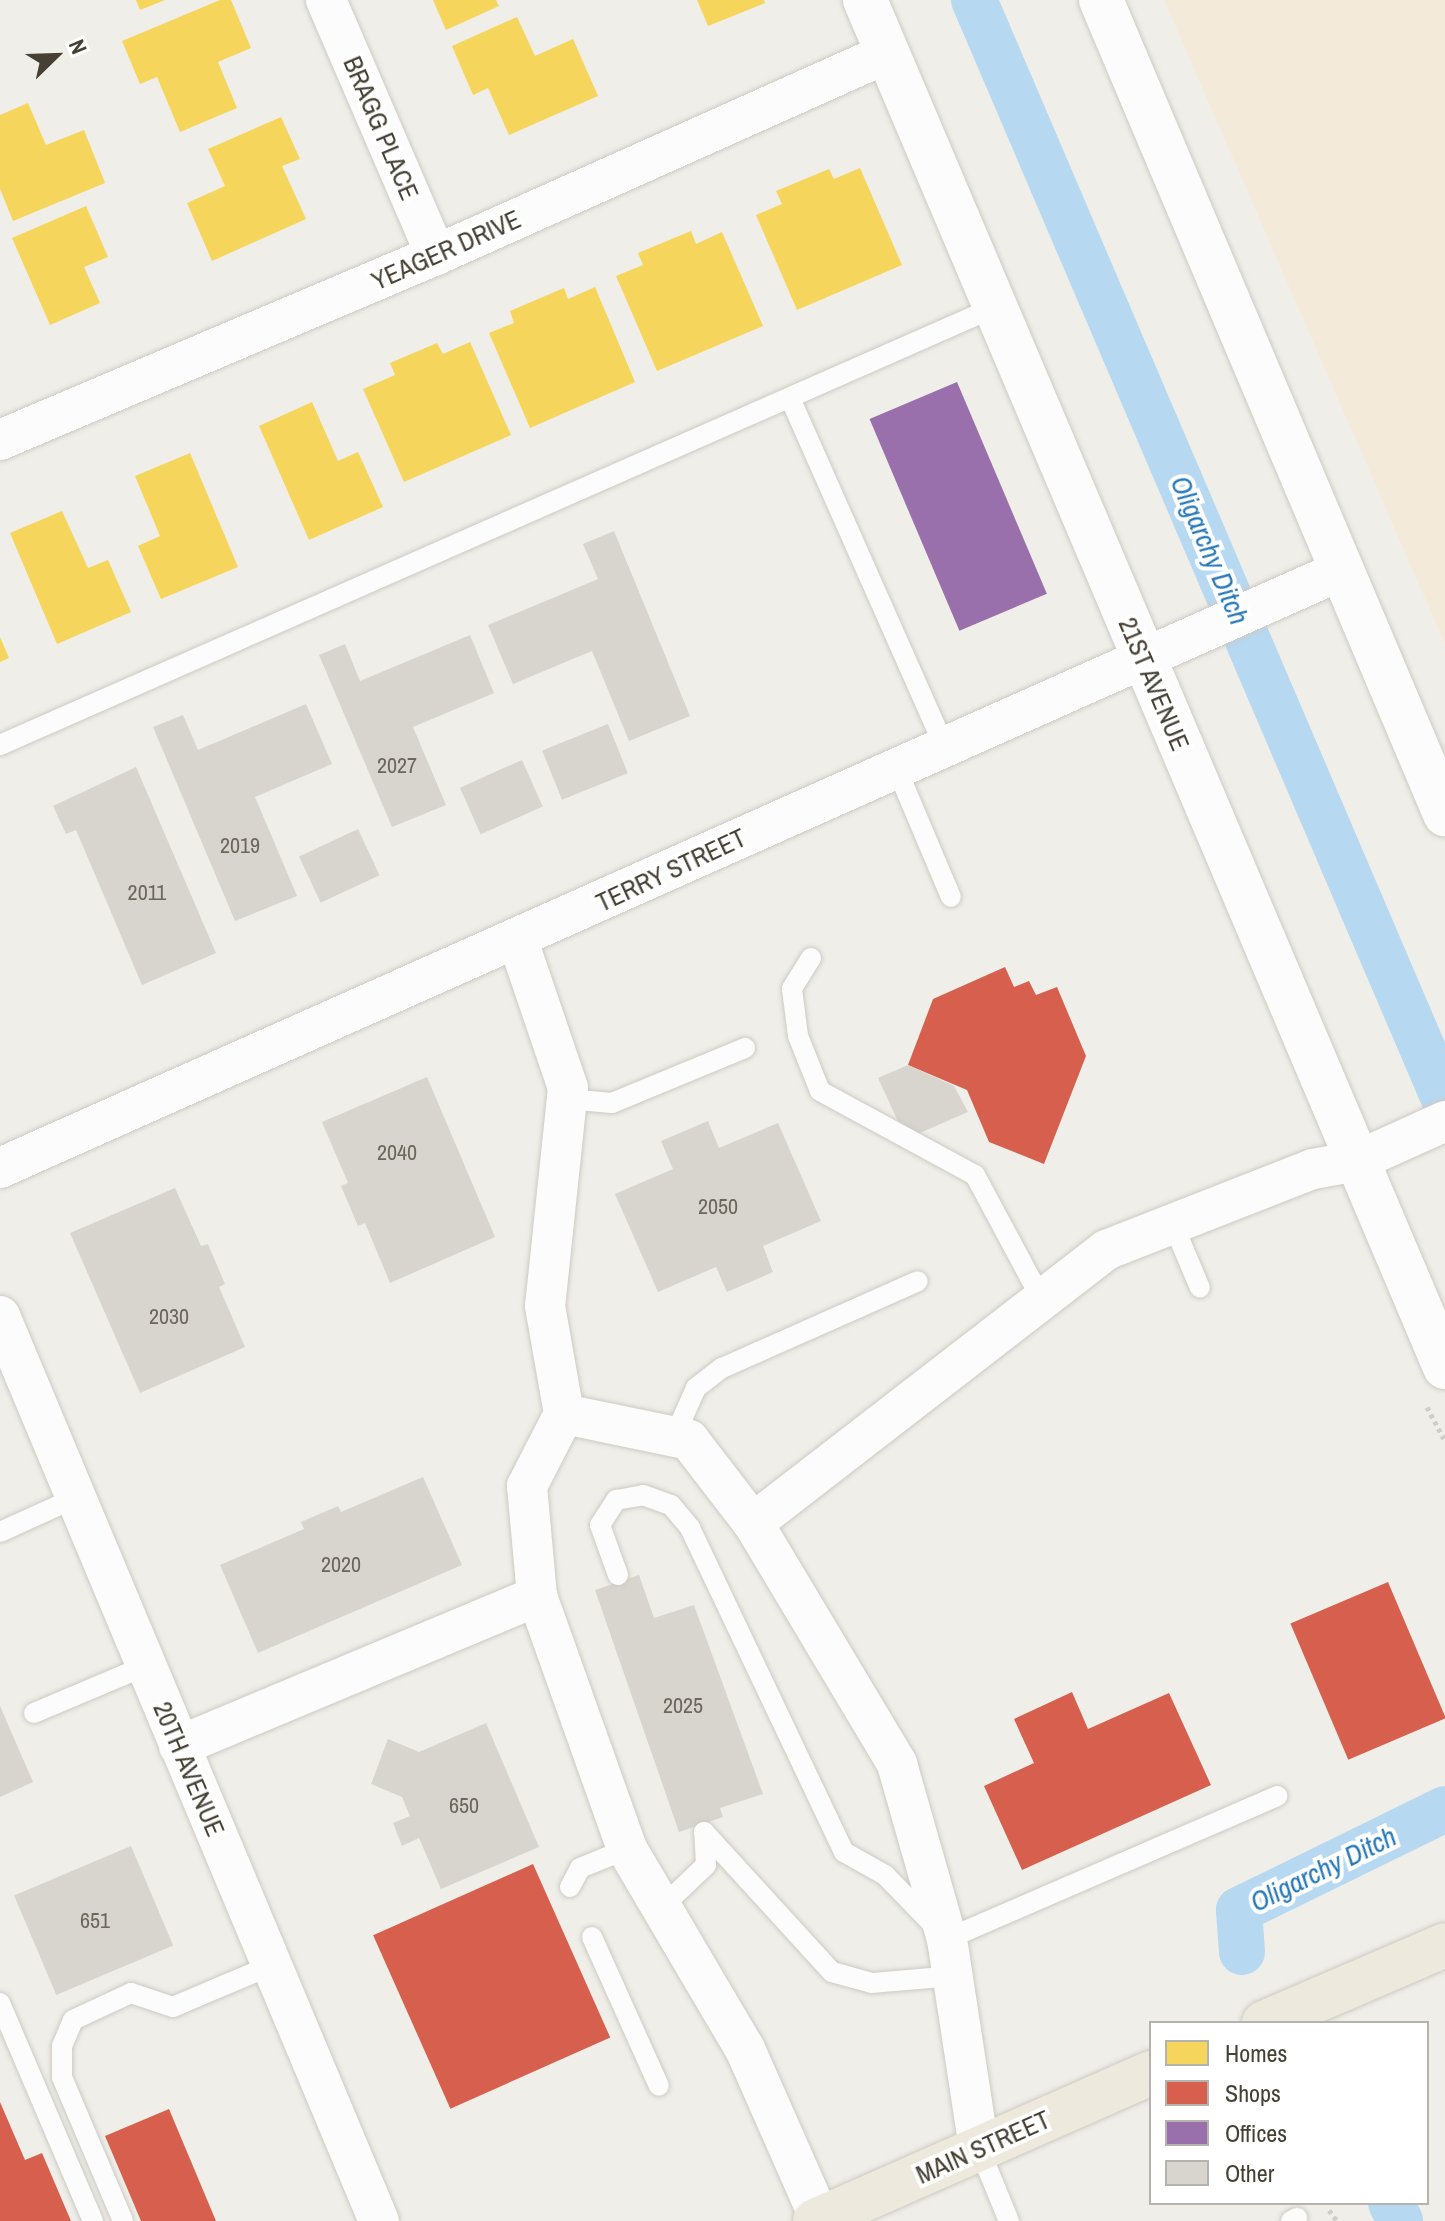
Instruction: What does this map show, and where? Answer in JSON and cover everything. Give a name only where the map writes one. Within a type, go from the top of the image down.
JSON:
[{"type":"highway","points":[[1269,2021],[1445,1945]]},
{"type":"highway","name":"MAIN STREET","points":[[818,2220],[1149,2074]]},
{"type":"street","name":"BRAGG PLACE","points":[[326,0],[436,255]]},
{"type":"street","name":"21ST AVENUE","points":[[865,0],[1445,1367]]},
{"type":"street","points":[[1101,0],[1445,814]]},
{"type":"street","name":"YEAGER DRIVE","points":[[0,440],[436,255],[888,53]]},
{"type":"street","name":"TERRY STREET","points":[[0,1168],[518,941],[896,767],[1142,657],[1278,601],[1342,570]]},
{"type":"street","points":[[518,941],[568,1088],[545,1306],[564,1414],[527,1486],[537,1596],[627,1849],[745,2049],[818,2220]]},
{"type":"street","points":[[753,1523],[1106,1250],[1313,1169],[1357,1161],[1434,1126]]},
{"type":"street","name":"20TH AVENUE","points":[[0,1316],[272,1965],[369,2218]]},
{"type":"street","points":[[564,1414],[689,1440],[753,1523],[897,1764],[950,1958],[979,2148]]},
{"type":"street","points":[[179,1746],[537,1596]]},
{"type":"lane","points":[[0,745],[995,307]]},
{"type":"lane","points":[[790,398],[944,746]]},
{"type":"lane","points":[[896,767],[951,897]]},
{"type":"lane","points":[[811,958],[792,989],[798,1036],[820,1091],[975,1175],[1042,1300]]},
{"type":"lane","points":[[567,1099],[612,1103],[745,1048]]},
{"type":"lane","points":[[1173,1224],[1200,1288]]},
{"type":"lane","points":[[674,1437],[696,1388],[722,1368],[918,1281]]},
{"type":"lane","points":[[618,1575],[600,1525],[616,1500],[643,1495],[671,1505],[690,1528],[844,1852],[885,1875],[950,1958]]},
{"type":"lane","points":[[0,1532],[75,1498]]},
{"type":"lane","points":[[34,1713],[145,1666]]},
{"type":"lane","points":[[661,1908],[706,1865],[704,1832],[832,1972],[872,1983],[950,1958],[1277,1796]]},
{"type":"lane","points":[[570,1887],[580,1868],[627,1849]]},
{"type":"lane","points":[[592,1937],[659,2086]]},
{"type":"lane","points":[[123,2221],[62,2077],[62,2046],[73,2020],[131,1993],[173,2007],[272,1965]]},
{"type":"lane","points":[[0,2003],[93,2221]]},
{"type":"lane","points":[[979,2148],[1009,2221]]},
{"type":"shaded area","points":[[1164,0],[1445,0],[1445,644]]},
{"type":"building: Homes","points":[[136,0],[165,0],[140,10]]},
{"type":"building: Homes","points":[[220,0],[231,0],[251,48],[218,62],[237,108],[180,132],[157,77],[140,84],[122,41]]},
{"type":"building: Homes","points":[[433,0],[496,0],[499,6],[446,30]]},
{"type":"building: Homes","points":[[697,0],[764,0],[765,3],[708,26]]},
{"type":"building: Homes","points":[[517,17],[535,56],[573,39],[598,96],[509,135],[488,88],[473,95],[452,46]]},
{"type":"building: Homes","points":[[28,103],[46,145],[84,130],[105,183],[13,221],[0,189],[0,115]]},
{"type":"building: Homes","points":[[281,117],[300,159],[282,166],[306,219],[212,261],[187,203],[225,186],[208,149]]},
{"type":"building: Homes","points":[[860,168],[902,265],[797,310],[756,215],[782,204],[776,191],[829,169],[834,179]]},
{"type":"building: Homes","points":[[86,206],[108,257],[84,267],[100,303],[50,325],[12,238]]},
{"type":"building: Homes","points":[[691,231],[696,244],[722,232],[763,326],[657,371],[616,276],[643,265],[638,253]]},
{"type":"building: Homes","points":[[595,287],[635,382],[530,428],[489,333],[514,323],[510,311],[564,288],[568,299]]},
{"type":"building: Homes","points":[[470,342],[511,435],[404,482],[363,389],[395,375],[390,363],[437,343],[443,354]]},
{"type":"building: Homes","points":[[312,402],[338,461],[358,452],[383,507],[309,540],[259,426]]},
{"type":"building: Homes","points":[[190,453],[238,567],[161,599],[138,546],[160,536],[135,476]]},
{"type":"building: Homes","points":[[62,511],[88,568],[108,560],[131,612],[57,644],[10,533]]},
{"type":"building: Homes","points":[[0,637],[9,658],[0,662]]},
{"type":"building: Shops","points":[[1005,967],[1014,987],[1029,981],[1036,995],[1057,987],[1086,1056],[1044,1164],[989,1142],[967,1090],[908,1065],[933,999]]},
{"type":"building: Shops","points":[[1388,1582],[1445,1719],[1348,1760],[1290,1623]]},
{"type":"building: Shops","points":[[1072,1692],[1088,1729],[1169,1693],[1211,1785],[1022,1870],[984,1786],[1034,1763],[1014,1719]]},
{"type":"building: Shops","points":[[533,1864],[610,2038],[450,2109],[373,1935]]},
{"type":"building: Shops","points":[[0,2102],[25,2160],[42,2153],[71,2221],[0,2221]]},
{"type":"building: Shops","points":[[169,2109],[216,2221],[141,2221],[105,2136]]},
{"type":"building: Offices","points":[[957,382],[1047,594],[959,631],[870,419]]},
{"type":"building: Other","points":[[614,531],[690,716],[629,741],[592,651],[513,684],[488,625],[598,579],[583,544]]},
{"type":"building: Other","points":[[470,635],[494,693],[413,727],[446,805],[392,827],[319,655],[345,644],[360,681]]},
{"type":"building: Other","points":[[306,704],[332,764],[255,797],[297,896],[235,921],[153,727],[183,715],[198,750]]},
{"type":"building: Other","points":[[608,724],[628,773],[562,800],[542,751]]},
{"type":"building: Other","points":[[522,760],[543,807],[481,834],[460,788]]},
{"type":"building: Other","points":[[136,767],[216,953],[142,985],[76,830],[66,834],[53,806]]},
{"type":"building: Other","points":[[358,829],[380,875],[321,903],[299,856]]},
{"type":"building: Other","points":[[908,1065],[954,1086],[968,1112],[906,1139],[878,1078]]},
{"type":"building: Other","points":[[427,1077],[495,1237],[390,1283],[365,1223],[358,1226],[341,1186],[348,1183],[322,1122]]},
{"type":"building: Other","points":[[708,1121],[719,1148],[778,1123],[821,1221],[763,1246],[773,1272],[727,1292],[716,1267],[658,1292],[615,1194],[673,1169],[661,1141]]},
{"type":"building: Other","points":[[175,1188],[201,1246],[208,1244],[225,1284],[219,1287],[245,1347],[140,1393],[70,1233]]},
{"type":"building: Other","points":[[423,1477],[462,1565],[258,1653],[220,1565],[304,1529],[301,1522],[338,1506],[341,1512]]},
{"type":"building: Other","points":[[639,1575],[654,1618],[694,1605],[763,1794],[720,1808],[723,1817],[679,1832],[595,1590]]},
{"type":"building: Other","points":[[0,1706],[33,1782],[0,1797]]},
{"type":"building: Other","points":[[486,1723],[539,1847],[441,1889],[419,1838],[402,1846],[393,1823],[410,1816],[402,1797],[371,1784],[388,1739],[419,1752]]},
{"type":"building: Other","points":[[131,1846],[173,1945],[56,1995],[14,1896]]},
{"type":"waterway","name":"Oligarchy Ditch","points":[[974,0],[1445,1101]]},
{"type":"waterway","name":"Oligarchy Ditch","points":[[1242,1952],[1239,1910],[1445,1809]]},
{"type":"waterway","name":"Oligarchy Ditch","points":[[1392,2205],[1400,2221]]}]
